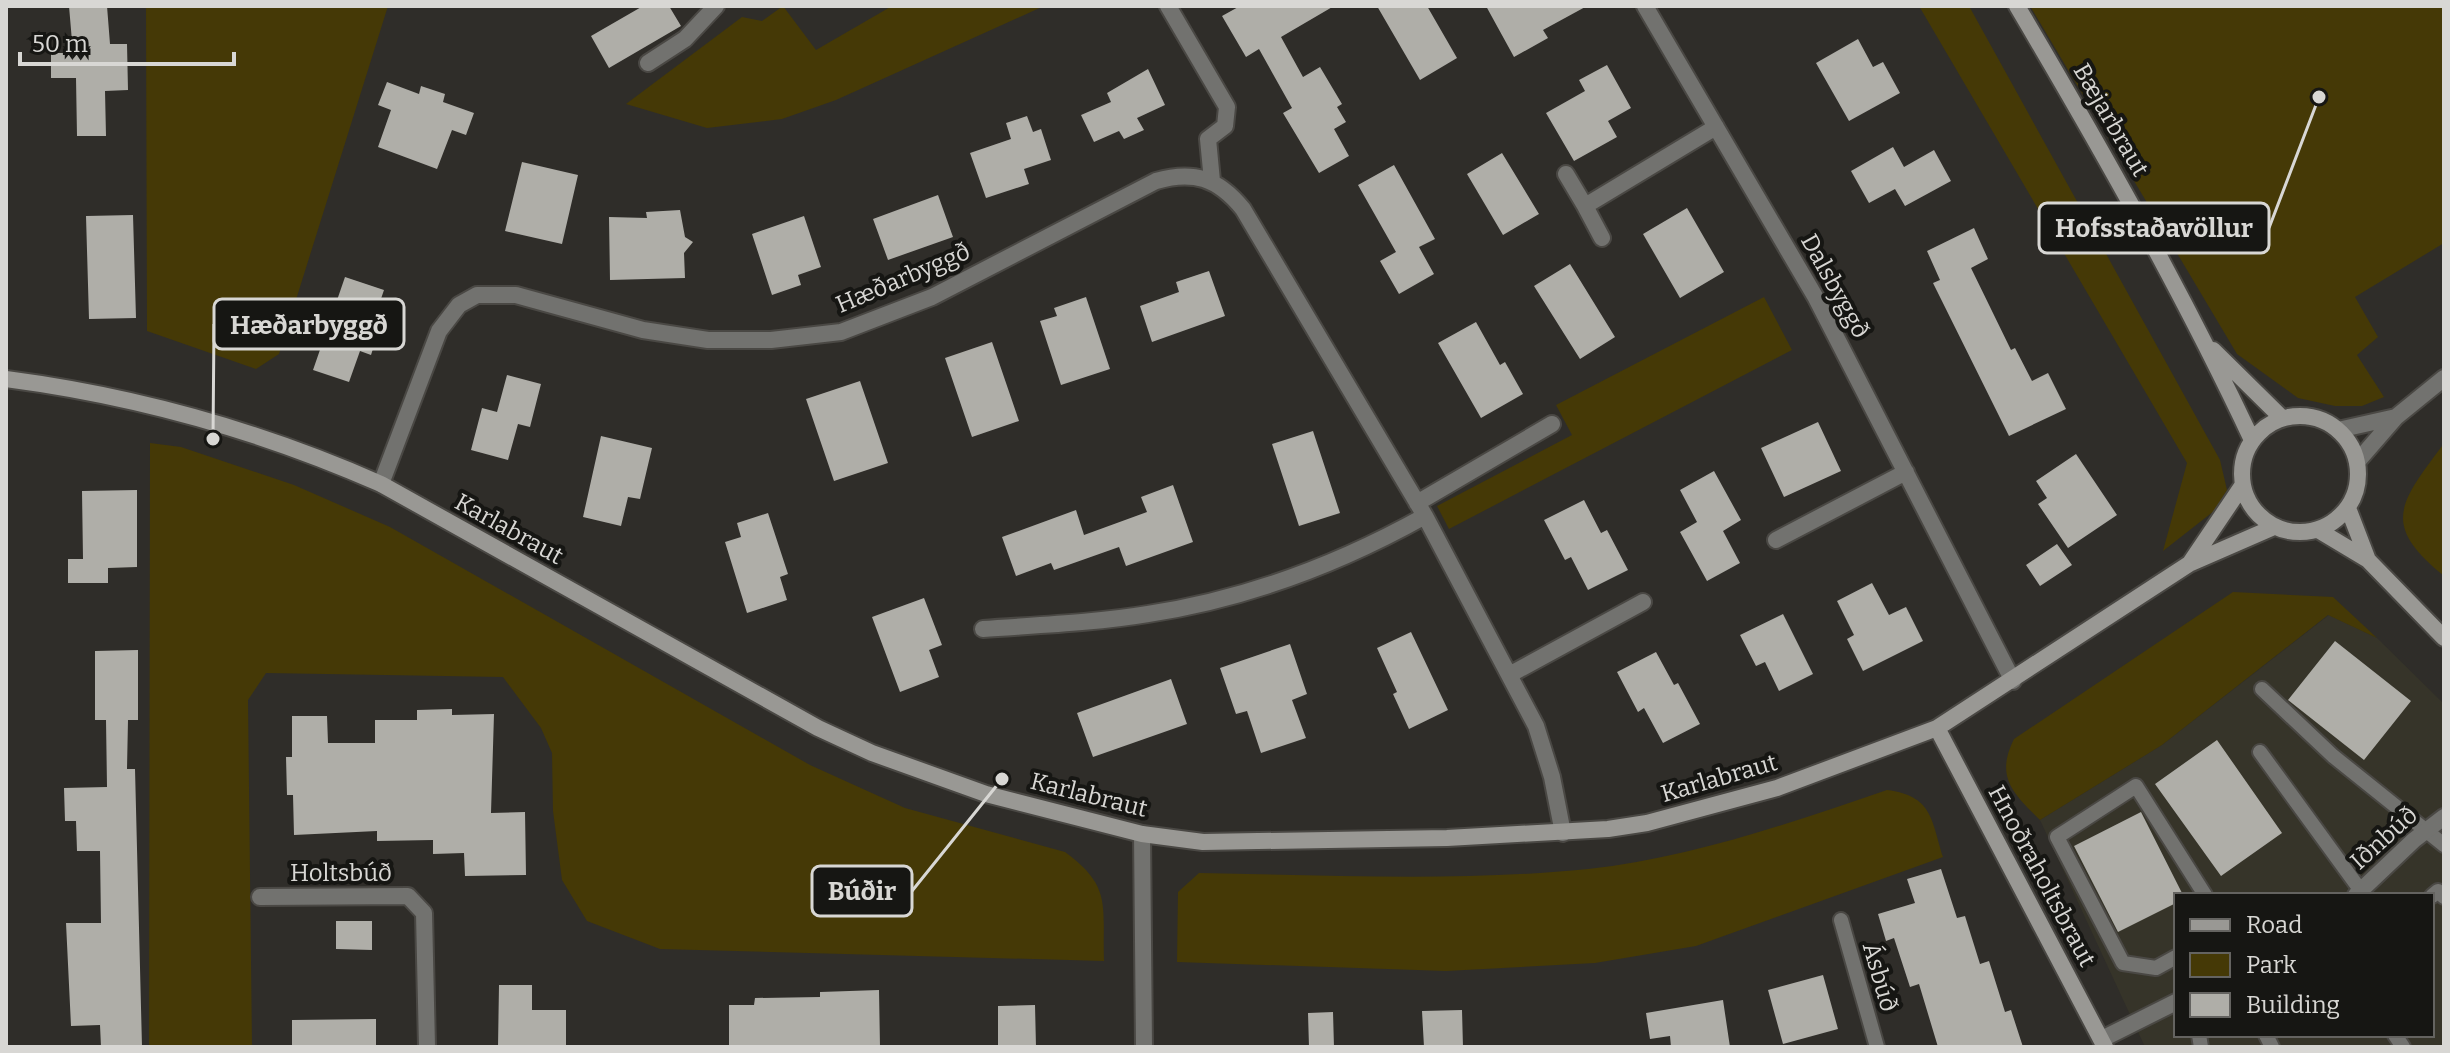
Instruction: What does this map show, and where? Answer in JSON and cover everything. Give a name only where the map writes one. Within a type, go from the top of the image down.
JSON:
[{"type":"street","points":[[648,63],[685,39],[716,6]]},
{"type":"street","points":[[1168,6],[1227,107],[1225,126],[1208,139],[1212,181],[1231,194],[1243,209],[1421,510],[1536,726],[1552,777],[1563,833]]},
{"type":"street","name":"Dalsbyggð","points":[[1645,6],[1816,298],[2013,681]]},
{"type":"street","name":"Bæjarbraut","points":[[2017,6],[2089,129],[2206,343],[2252,440]]},
{"type":"street","points":[[1585,206],[1716,127]]},
{"type":"street","name":"Hæðarbyggð","points":[[381,484],[439,331],[459,305],[477,295],[516,295],[643,330],[708,340],[803,338],[841,332],[932,297],[1156,181],[1192,174],[1212,181]]},
{"type":"street","points":[[1566,174],[1602,238]]},
{"type":"street","name":"Bæjarbraut","points":[[2206,343],[2282,418]]},
{"type":"street","points":[[2357,462],[2396,417],[2444,378]]},
{"type":"street","name":"Karlabraut","points":[[6,379],[61,386],[221,423],[328,460],[381,484],[831,734],[986,794],[1142,834],[1203,842],[1563,833],[1647,823],[1777,788],[1937,728],[2189,564],[2274,527]]},
{"type":"street","points":[[2308,416],[2338,430],[2357,462],[2355,493],[2348,508],[2334,522],[2318,530],[2292,533],[2274,527],[2255,513],[2242,486],[2244,456],[2252,440],[2265,426],[2282,418],[2308,416]]},
{"type":"street","points":[[2338,430],[2396,417]]},
{"type":"street","points":[[983,629],[1151,614],[1222,598],[1312,571],[1372,545],[1552,424]]},
{"type":"street","points":[[1776,540],[1906,472]]},
{"type":"street","name":"Karlabraut","points":[[2189,564],[2242,486]]},
{"type":"street","points":[[2348,508],[2368,560]]},
{"type":"street","points":[[2318,530],[2368,560],[2444,638]]},
{"type":"street","points":[[1509,675],[1643,602]]},
{"type":"street","name":"Hnoðraholtsbraut","points":[[1937,728],[2103,1043]]},
{"type":"street","name":"Iðnbúð","points":[[2361,893],[2444,817]]},
{"type":"street","points":[[1142,834],[1144,1047]]},
{"type":"street","name":"Holtsbúð","points":[[260,897],[408,896],[424,913],[427,1047]]},
{"type":"street","points":[[2103,1043],[2174,1003]]},
{"type":"lane","points":[[2262,689],[2333,756],[2444,845]]},
{"type":"lane","points":[[2260,752],[2359,893]]},
{"type":"lane","points":[[2174,958],[2156,968],[2123,963],[2057,837],[2136,786],[2204,893]]},
{"type":"lane","name":"Ásbúð","points":[[1841,920],[1877,1047]]},
{"type":"shaded area","points":[[2329,615],[2377,638],[2444,704],[2444,1047],[2145,1047],[2040,820],[2162,745]]},
{"type":"green space","points":[[146,6],[388,6],[279,354],[256,369],[147,331]]},
{"type":"green space","points":[[783,6],[816,50],[892,6],[1044,6],[836,100],[782,119],[707,128],[626,104],[742,17],[762,21]]},
{"type":"green space","points":[[1919,6],[1969,6],[2220,460],[2227,490],[2214,511],[2163,551],[2187,463]]},
{"type":"green space","points":[[2030,6],[2444,6],[2444,243],[2355,297],[2378,337],[2357,355],[2384,397],[2362,406],[2335,406],[2298,398],[2237,354]]},
{"type":"green space","points":[[1764,297],[1792,350],[1449,529],[1437,506],[1572,435],[1556,405]]},
{"type":"green space","points":[[150,443],[181,447],[294,485],[390,527],[810,765],[905,808],[1065,852],[1080,864],[1098,887],[1102,899],[1104,961],[660,949],[587,921],[562,880],[553,811],[552,753],[541,728],[503,677],[266,673],[248,700],[252,1047],[149,1047]]},
{"type":"green space","points":[[2442,446],[2444,576],[2411,542],[2404,528],[2403,514],[2415,484]]},
{"type":"green space","points":[[2233,592],[2333,597],[2377,638],[2328,615],[2162,745],[2040,820],[2010,784],[2006,764],[2014,739]]},
{"type":"green space","points":[[1887,790],[1913,798],[1927,811],[1943,857],[1696,946],[1595,963],[1446,971],[1177,962],[1178,892],[1199,873],[1442,877],[1588,869],[1702,848]]},
{"type":"building","points":[[69,6],[107,6],[110,44],[127,44],[128,90],[105,91],[106,136],[77,136],[76,78],[51,78],[51,53],[73,53]]},
{"type":"building","points":[[643,6],[669,6],[681,26],[609,68],[591,36]]},
{"type":"building","points":[[1240,6],[1334,6],[1281,37],[1303,77],[1320,67],[1342,104],[1337,107],[1346,122],[1334,129],[1349,156],[1319,173],[1283,113],[1292,108],[1259,49],[1246,57],[1222,16]]},
{"type":"building","points":[[1377,6],[1427,6],[1457,58],[1420,80]]},
{"type":"building","points":[[1486,6],[1587,6],[1543,30],[1548,38],[1514,57]]},
{"type":"building","points":[[1858,39],[1873,67],[1883,62],[1900,93],[1849,121],[1816,63]]},
{"type":"building","points":[[1607,65],[1631,108],[1608,121],[1617,137],[1574,161],[1546,113],[1585,91],[1579,80]]},
{"type":"building","points":[[1148,69],[1165,105],[1137,118],[1144,130],[1124,139],[1119,131],[1094,142],[1081,115],[1111,102],[1107,93]]},
{"type":"building","points":[[387,82],[419,94],[421,86],[445,94],[443,102],[474,113],[466,135],[452,130],[437,169],[378,147],[391,110],[378,105]]},
{"type":"building","points":[[1027,116],[1033,132],[1041,129],[1051,160],[1024,169],[1029,184],[986,198],[970,153],[1011,139],[1006,123]]},
{"type":"building","points":[[1893,147],[1904,167],[1934,150],[1951,181],[1905,206],[1895,189],[1869,203],[1851,171]]},
{"type":"building","points":[[1502,153],[1539,214],[1503,235],[1467,174]]},
{"type":"building","points":[[522,162],[578,175],[562,244],[505,231]]},
{"type":"building","points":[[1394,165],[1435,239],[1419,247],[1434,274],[1399,294],[1380,261],[1396,252],[1358,185]]},
{"type":"building","points":[[938,195],[953,237],[888,260],[873,219]]},
{"type":"building","points":[[1687,208],[1724,272],[1680,298],[1643,234]]},
{"type":"building","points":[[680,210],[685,237],[693,242],[684,253],[685,278],[610,280],[609,217],[647,218],[646,212]]},
{"type":"building","points":[[133,215],[136,318],[89,319],[86,216]]},
{"type":"building","points":[[804,216],[821,267],[798,275],[801,285],[772,295],[752,234]]},
{"type":"building","points":[[1974,228],[1988,259],[1971,268],[2011,350],[2015,348],[2032,381],[2048,373],[2066,409],[2009,436],[1933,283],[1940,280],[1927,251]]},
{"type":"building","points":[[1570,264],[1615,337],[1580,359],[1534,286]]},
{"type":"building","points":[[1209,271],[1225,316],[1152,342],[1140,306],[1179,292],[1176,282]]},
{"type":"building","points":[[345,277],[384,290],[371,328],[379,330],[371,355],[360,351],[349,382],[313,370],[322,344],[307,340],[314,319],[321,321],[325,307],[334,309]]},
{"type":"building","points":[[1086,297],[1110,369],[1061,385],[1040,321],[1057,316],[1054,308]]},
{"type":"building","points":[[1476,322],[1500,365],[1505,362],[1523,394],[1481,418],[1438,343]]},
{"type":"building","points":[[992,342],[1019,421],[972,437],[945,358]]},
{"type":"building","points":[[507,375],[541,384],[530,427],[518,424],[508,460],[471,450],[482,408],[497,412]]},
{"type":"building","points":[[860,381],[888,463],[834,481],[806,399]]},
{"type":"building","points":[[1818,422],[1841,471],[1784,497],[1761,448]]},
{"type":"building","points":[[1313,431],[1340,513],[1299,526],[1272,444]]},
{"type":"building","points":[[601,436],[652,448],[640,499],[628,497],[621,526],[583,517]]},
{"type":"building","points":[[2076,454],[2117,515],[2068,548],[2038,504],[2047,498],[2036,481]]},
{"type":"building","points":[[1714,471],[1741,520],[1723,531],[1740,563],[1707,581],[1680,532],[1697,522],[1680,490]]},
{"type":"building","points":[[1173,485],[1193,542],[1126,566],[1119,547],[1054,570],[1051,563],[1016,576],[1002,537],[1076,510],[1084,535],[1147,512],[1141,497]]},
{"type":"building","points":[[137,490],[137,567],[108,568],[108,583],[68,583],[68,559],[83,559],[82,491]]},
{"type":"building","points":[[1584,500],[1601,533],[1607,530],[1628,570],[1588,590],[1571,557],[1565,560],[1544,520]]},
{"type":"building","points":[[768,513],[788,574],[780,577],[787,600],[747,613],[725,542],[741,537],[737,523]]},
{"type":"building","points":[[2057,544],[2072,565],[2040,586],[2026,565]]},
{"type":"building","points":[[1872,583],[1889,615],[1906,607],[1923,641],[1863,671],[1847,639],[1854,635],[1837,601]]},
{"type":"building","points":[[924,598],[942,645],[929,650],[939,677],[900,692],[872,617]]},
{"type":"building","points":[[1783,614],[1813,674],[1779,691],[1765,662],[1756,666],[1740,635]]},
{"type":"building","points":[[1411,632],[1448,710],[1409,729],[1393,694],[1397,692],[1377,648]]},
{"type":"building","points":[[2335,641],[2411,701],[2364,760],[2288,700]]},
{"type":"building","points":[[1290,644],[1307,694],[1292,700],[1306,738],[1261,753],[1247,711],[1236,714],[1220,668]]},
{"type":"building","points":[[138,650],[138,720],[128,720],[127,769],[135,769],[142,1047],[101,1047],[100,1025],[71,1026],[66,923],[101,923],[100,851],[77,851],[76,821],[65,821],[64,788],[107,787],[106,720],[95,720],[95,651]]},
{"type":"building","points":[[1656,652],[1674,685],[1678,683],[1700,724],[1663,743],[1644,708],[1638,712],[1617,672]]},
{"type":"building","points":[[1171,679],[1187,724],[1093,757],[1077,713]]},
{"type":"building","points":[[452,709],[452,715],[494,714],[491,813],[525,812],[526,875],[465,876],[464,853],[433,854],[433,840],[377,841],[377,831],[294,835],[293,795],[287,795],[286,757],[292,757],[292,716],[327,716],[328,743],[375,743],[375,720],[417,720],[417,710]]},
{"type":"building","points":[[2217,740],[2282,833],[2221,876],[2155,784]]},
{"type":"building","points":[[2141,812],[2182,893],[2174,893],[2174,904],[2118,932],[2074,846]]},
{"type":"building","points":[[1941,869],[1957,918],[1965,916],[1980,964],[1989,961],[2005,1012],[2011,1010],[2023,1047],[1938,1047],[1919,984],[1910,987],[1894,938],[1886,941],[1878,914],[1915,903],[1907,879]]},
{"type":"building","points":[[336,921],[372,921],[372,950],[336,949]]},
{"type":"building","points":[[1823,975],[1838,1029],[1783,1044],[1768,990]]},
{"type":"building","points":[[499,985],[532,985],[532,1010],[566,1010],[566,1047],[498,1047]]},
{"type":"building","points":[[879,990],[880,1047],[729,1047],[729,1005],[754,1005],[755,998],[820,997],[820,992]]},
{"type":"building","points":[[1723,1000],[1730,1047],[1671,1047],[1670,1036],[1650,1039],[1646,1013]]},
{"type":"building","points":[[1035,1005],[1036,1047],[998,1047],[998,1006]]},
{"type":"building","points":[[1462,1010],[1463,1047],[1424,1047],[1422,1011]]},
{"type":"building","points":[[1333,1012],[1334,1047],[1309,1047],[1308,1013]]},
{"type":"building","points":[[376,1019],[376,1047],[292,1047],[292,1020]]},
{"type":"place","name":"Hofsstaðavöllur","points":[[2319,97]]},
{"type":"place","name":"Hæðarbyggð","points":[[213,439]]},
{"type":"place","name":"Búðir","points":[[1002,779]]}]
